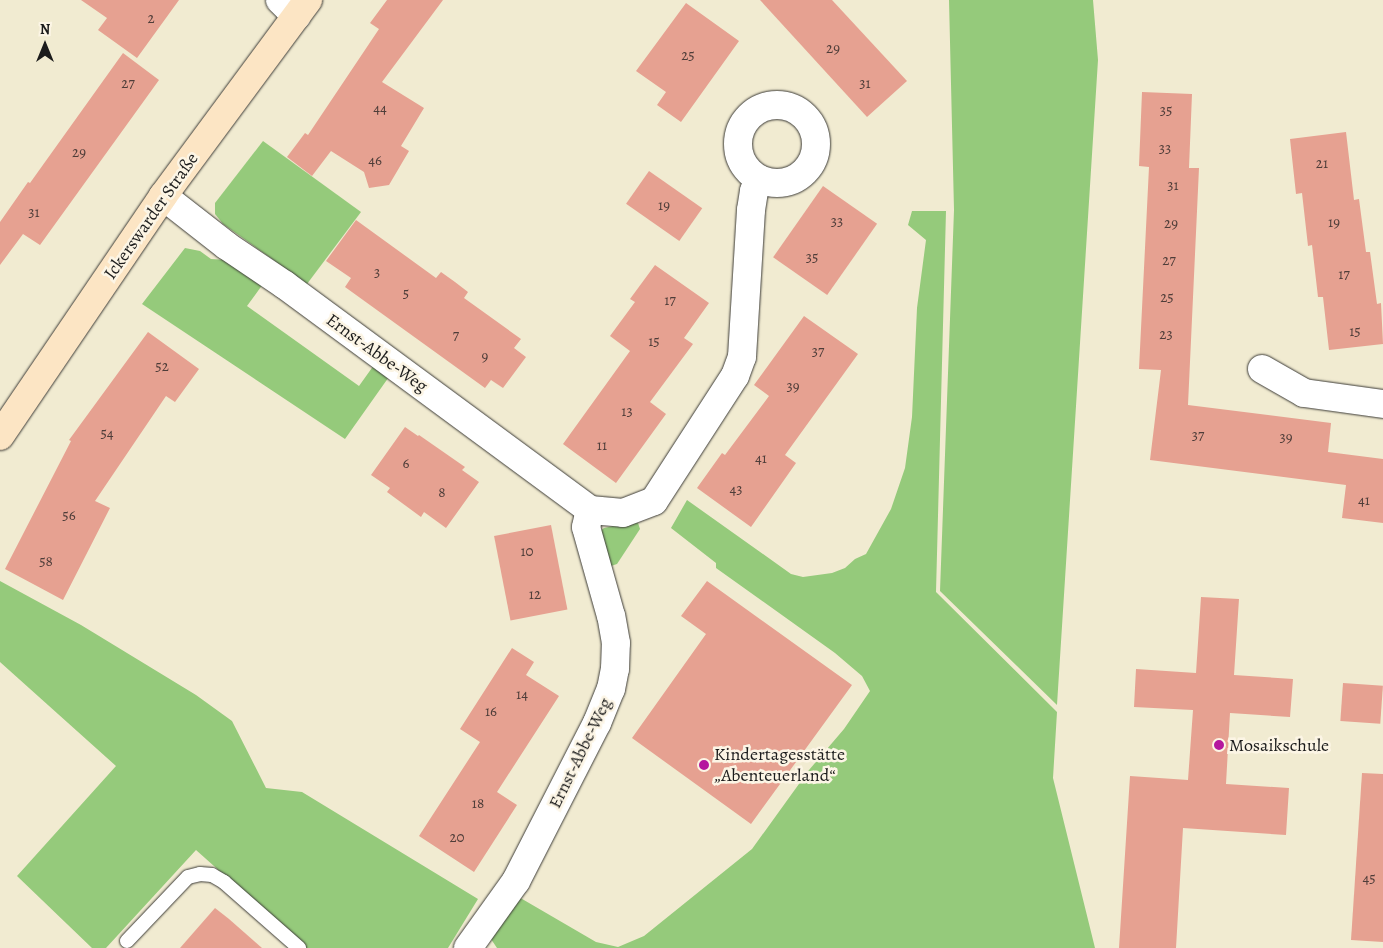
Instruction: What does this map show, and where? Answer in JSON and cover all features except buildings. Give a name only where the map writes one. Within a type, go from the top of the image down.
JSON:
[{"type":"main road","name":"Ickerswarder Straße","points":[[0,436],[295,5]]},
{"type":"street","points":[[590,510],[623,513],[654,501],[735,376],[742,357],[751,210],[754,191],[759,179]]},
{"type":"street","name":"Ernst-Abbe-Weg","points":[[164,196],[227,246],[285,285],[590,510],[586,526],[611,616],[616,643],[615,669],[611,689],[598,723],[516,881],[473,946]]},
{"type":"street","points":[[1262,369],[1304,393],[1383,404]]},
{"type":"lane","points":[[127,941],[188,877],[200,874],[212,875],[224,882],[299,948]]},
{"type":"green space","points":[[949,0],[1093,0],[1098,60],[1057,705],[940,591],[954,210]]},
{"type":"green space","points":[[263,141],[361,212],[307,284],[223,224],[215,214],[215,203]]},
{"type":"green space","points":[[912,211],[946,211],[936,592],[1057,712],[1053,778],[1095,948],[497,948],[491,939],[517,896],[596,942],[618,947],[644,936],[752,849],[809,770],[844,729],[870,691],[862,676],[835,653],[716,568],[716,563],[671,528],[687,500],[791,574],[803,577],[832,573],[845,568],[855,559],[866,554],[891,509],[905,468],[912,417],[917,308],[926,240],[908,225]]},
{"type":"green space","points":[[185,248],[200,251],[211,259],[227,260],[263,284],[247,306],[359,386],[374,365],[391,374],[345,439],[142,304]]},
{"type":"green space","points":[[632,522],[638,523],[640,529],[617,564],[611,566],[600,531],[604,528]]},
{"type":"green space","points":[[0,581],[81,625],[196,695],[232,721],[266,788],[302,792],[478,899],[448,948],[306,948],[196,850],[106,948],[92,948],[17,876],[116,766],[0,662]]},
{"type":"place","name":"Mosaikschule","points":[[1219,745]]},
{"type":"place","name":"Kindertagesstätte „Abenteuerland“","points":[[704,765]]}]
